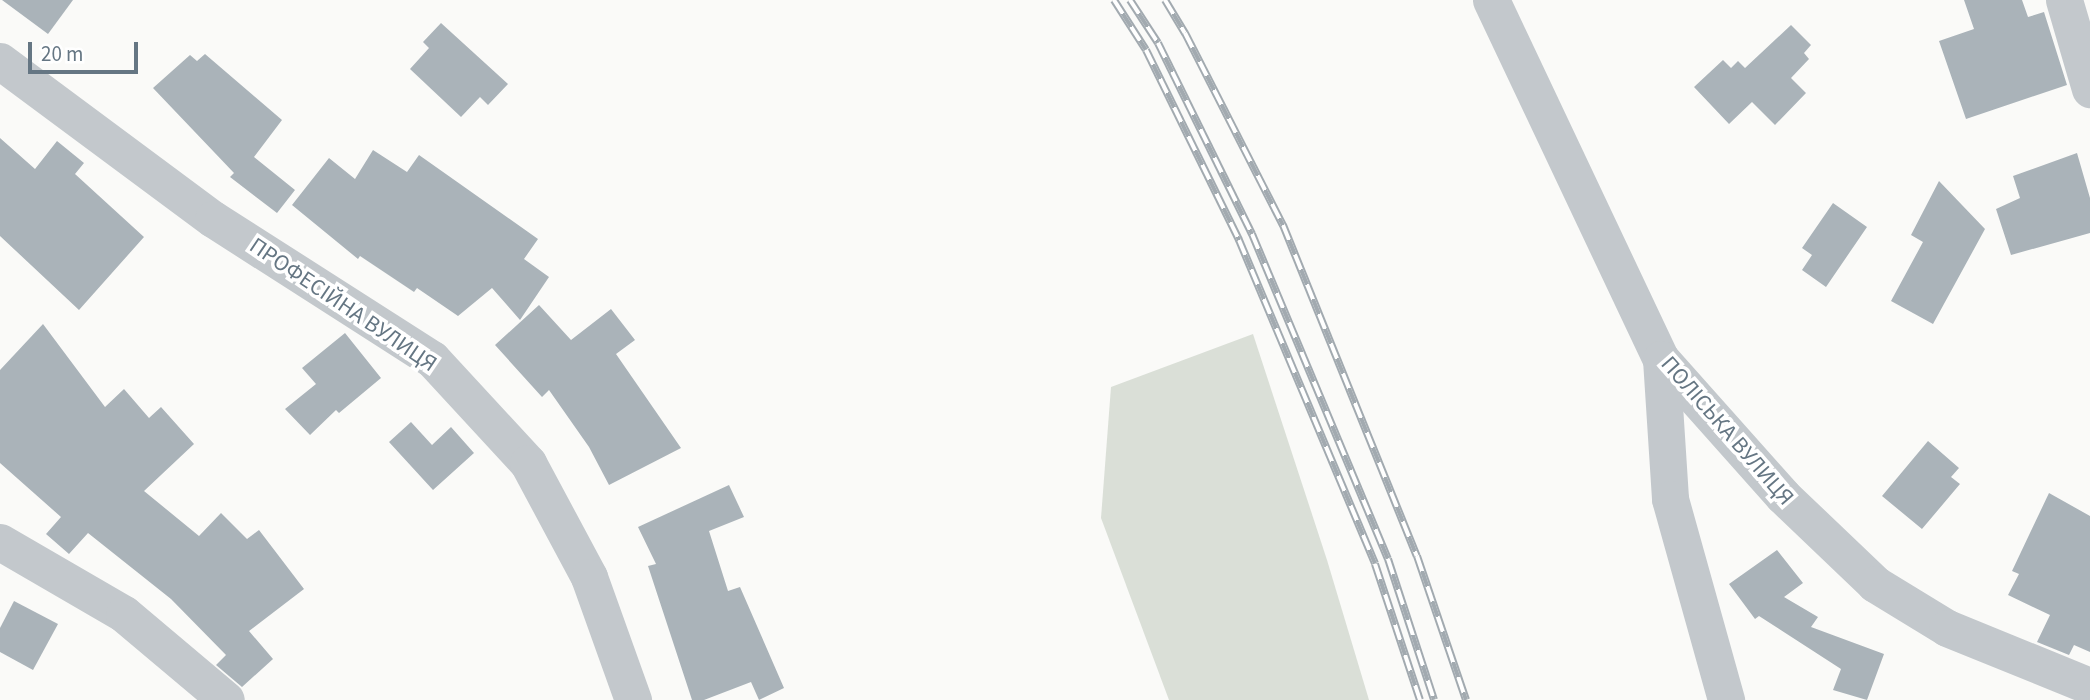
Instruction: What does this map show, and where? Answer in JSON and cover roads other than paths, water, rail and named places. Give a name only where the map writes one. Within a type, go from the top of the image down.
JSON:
[{"type":"street","name":"ПОЛІСЬКА ВУЛИЦЯ","points":[[1491,0],[1661,359],[1783,496],[1875,584],[1947,628],[2090,686]]},
{"type":"street","points":[[2064,0],[2090,89]]},
{"type":"street","name":"ПРОФЕСІЙНА ВУЛИЦЯ","points":[[0,61],[213,219],[432,359],[528,463],[589,577],[633,700]]},
{"type":"street","points":[[1661,359],[1670,499],[1726,700]]},
{"type":"street","points":[[0,542],[124,614],[226,700]]},
{"type":"railway","points":[[1114,0],[1146,50],[1239,240],[1375,564],[1420,700]]},
{"type":"railway","points":[[1130,0],[1158,43],[1252,234],[1388,559],[1434,700]]},
{"type":"railway","points":[[1165,0],[1185,33],[1283,225],[1417,556],[1466,700]]}]
